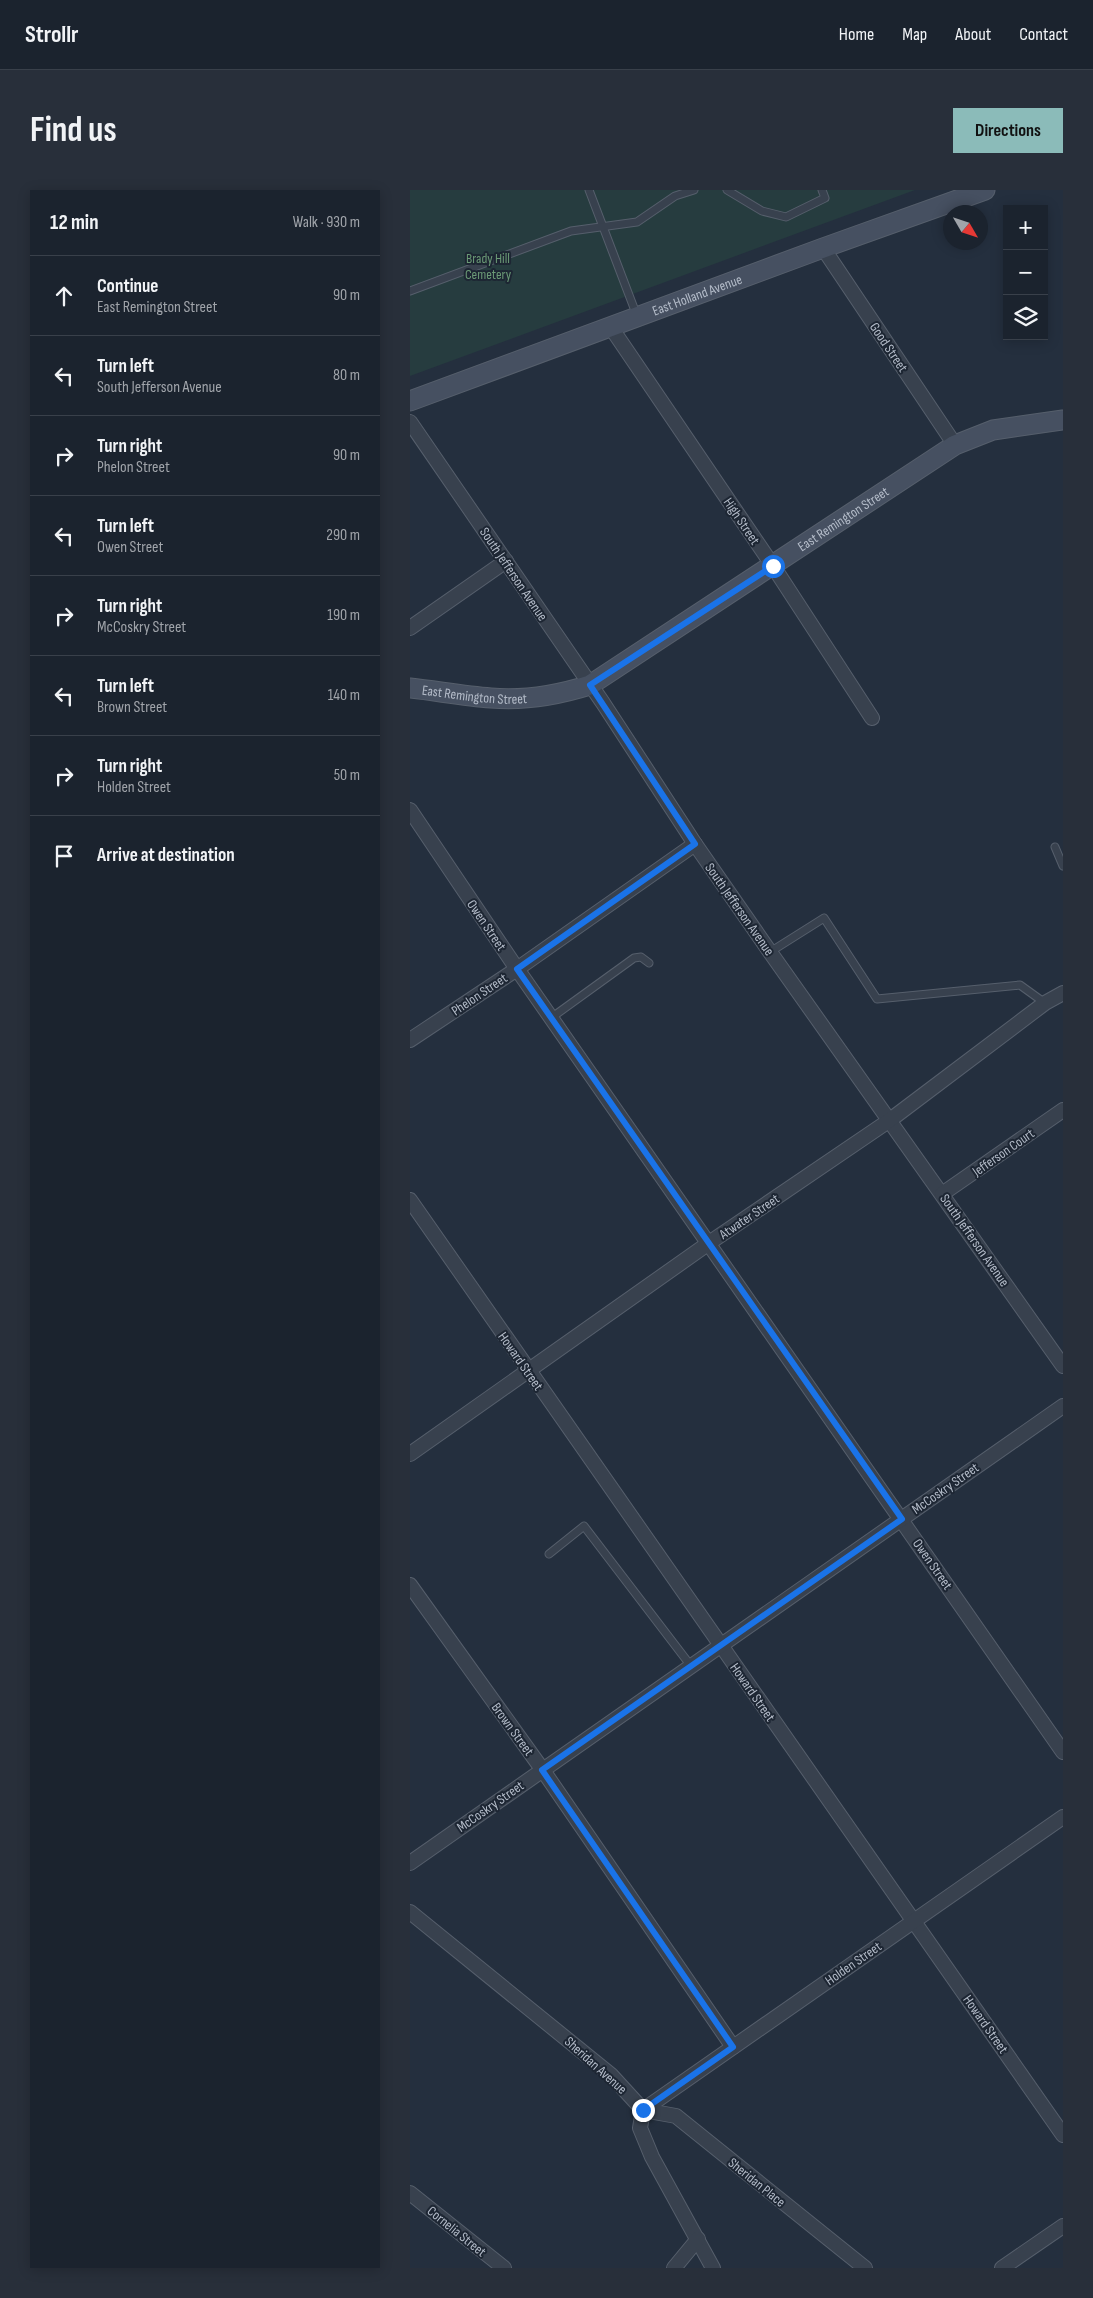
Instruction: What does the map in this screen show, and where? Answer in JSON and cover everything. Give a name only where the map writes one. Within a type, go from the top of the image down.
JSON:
[{"type":"main road","name":"East Holland Avenue","points":[[410,401],[637,316],[985,190]]},
{"type":"main road","name":"East Remington Street","points":[[410,688],[492,698],[527,698],[558,694],[590,685],[955,445],[993,430],[1063,420]]},
{"type":"street","name":"Good Street","points":[[823,248],[955,445]]},
{"type":"street","name":"High Street","points":[[610,326],[773,566],[872,718]]},
{"type":"street","name":"South Jefferson Avenue","points":[[410,422],[590,685],[695,844],[1063,1366]]},
{"type":"street","points":[[410,628],[506,561]]},
{"type":"street","name":"Owen Street","points":[[410,810],[550,1018],[902,1519],[1063,1752]]},
{"type":"street","name":"Phelon Street","points":[[410,1040],[517,969],[695,844]]},
{"type":"street","name":"Atwater Street","points":[[410,1454],[709,1243],[890,1120],[1045,1003],[1063,994]]},
{"type":"street","name":"Jefferson Court","points":[[942,1194],[1063,1110]]},
{"type":"street","name":"Howard Street","points":[[410,1200],[528,1372],[1063,2135]]},
{"type":"street","name":"McCoskry Street","points":[[410,1863],[1063,1406]]},
{"type":"street","name":"Brown Street","points":[[410,1585],[542,1770],[733,2047]]},
{"type":"street","name":"Holden Street","points":[[643,2110],[1063,1816]]},
{"type":"street","name":"Sheridan Avenue","points":[[410,1912],[611,2075],[643,2110]]},
{"type":"street","points":[[643,2110],[640,2128],[652,2157],[713,2268]]},
{"type":"street","name":"Sheridan Place","points":[[643,2110],[676,2116],[865,2268]]},
{"type":"street","name":"Cornelia Street","points":[[410,2193],[504,2268]]},
{"type":"street","points":[[1002,2268],[1063,2226]]},
{"type":"street","points":[[674,2268],[698,2239]]},
{"type":"lane","points":[[589,190],[637,316]]},
{"type":"lane","points":[[410,291],[571,231],[637,222],[675,196],[694,190]]},
{"type":"lane","points":[[727,190],[762,210],[786,218],[824,198],[822,190]]},
{"type":"lane","points":[[1055,847],[1063,866]]},
{"type":"lane","points":[[770,952],[824,918],[877,999],[1020,985],[1045,1003]]},
{"type":"lane","points":[[550,1018],[634,958],[641,957],[649,963]]},
{"type":"lane","points":[[548,1554],[584,1526],[691,1666]]},
{"type":"green space","name":"Brady Hill Cemetery","points":[[410,190],[915,190],[410,376]]},
{"type":"route","points":[[643,2110],[733,2047],[542,1770],[902,1519],[517,969],[695,844],[590,685],[773,566]]}]
